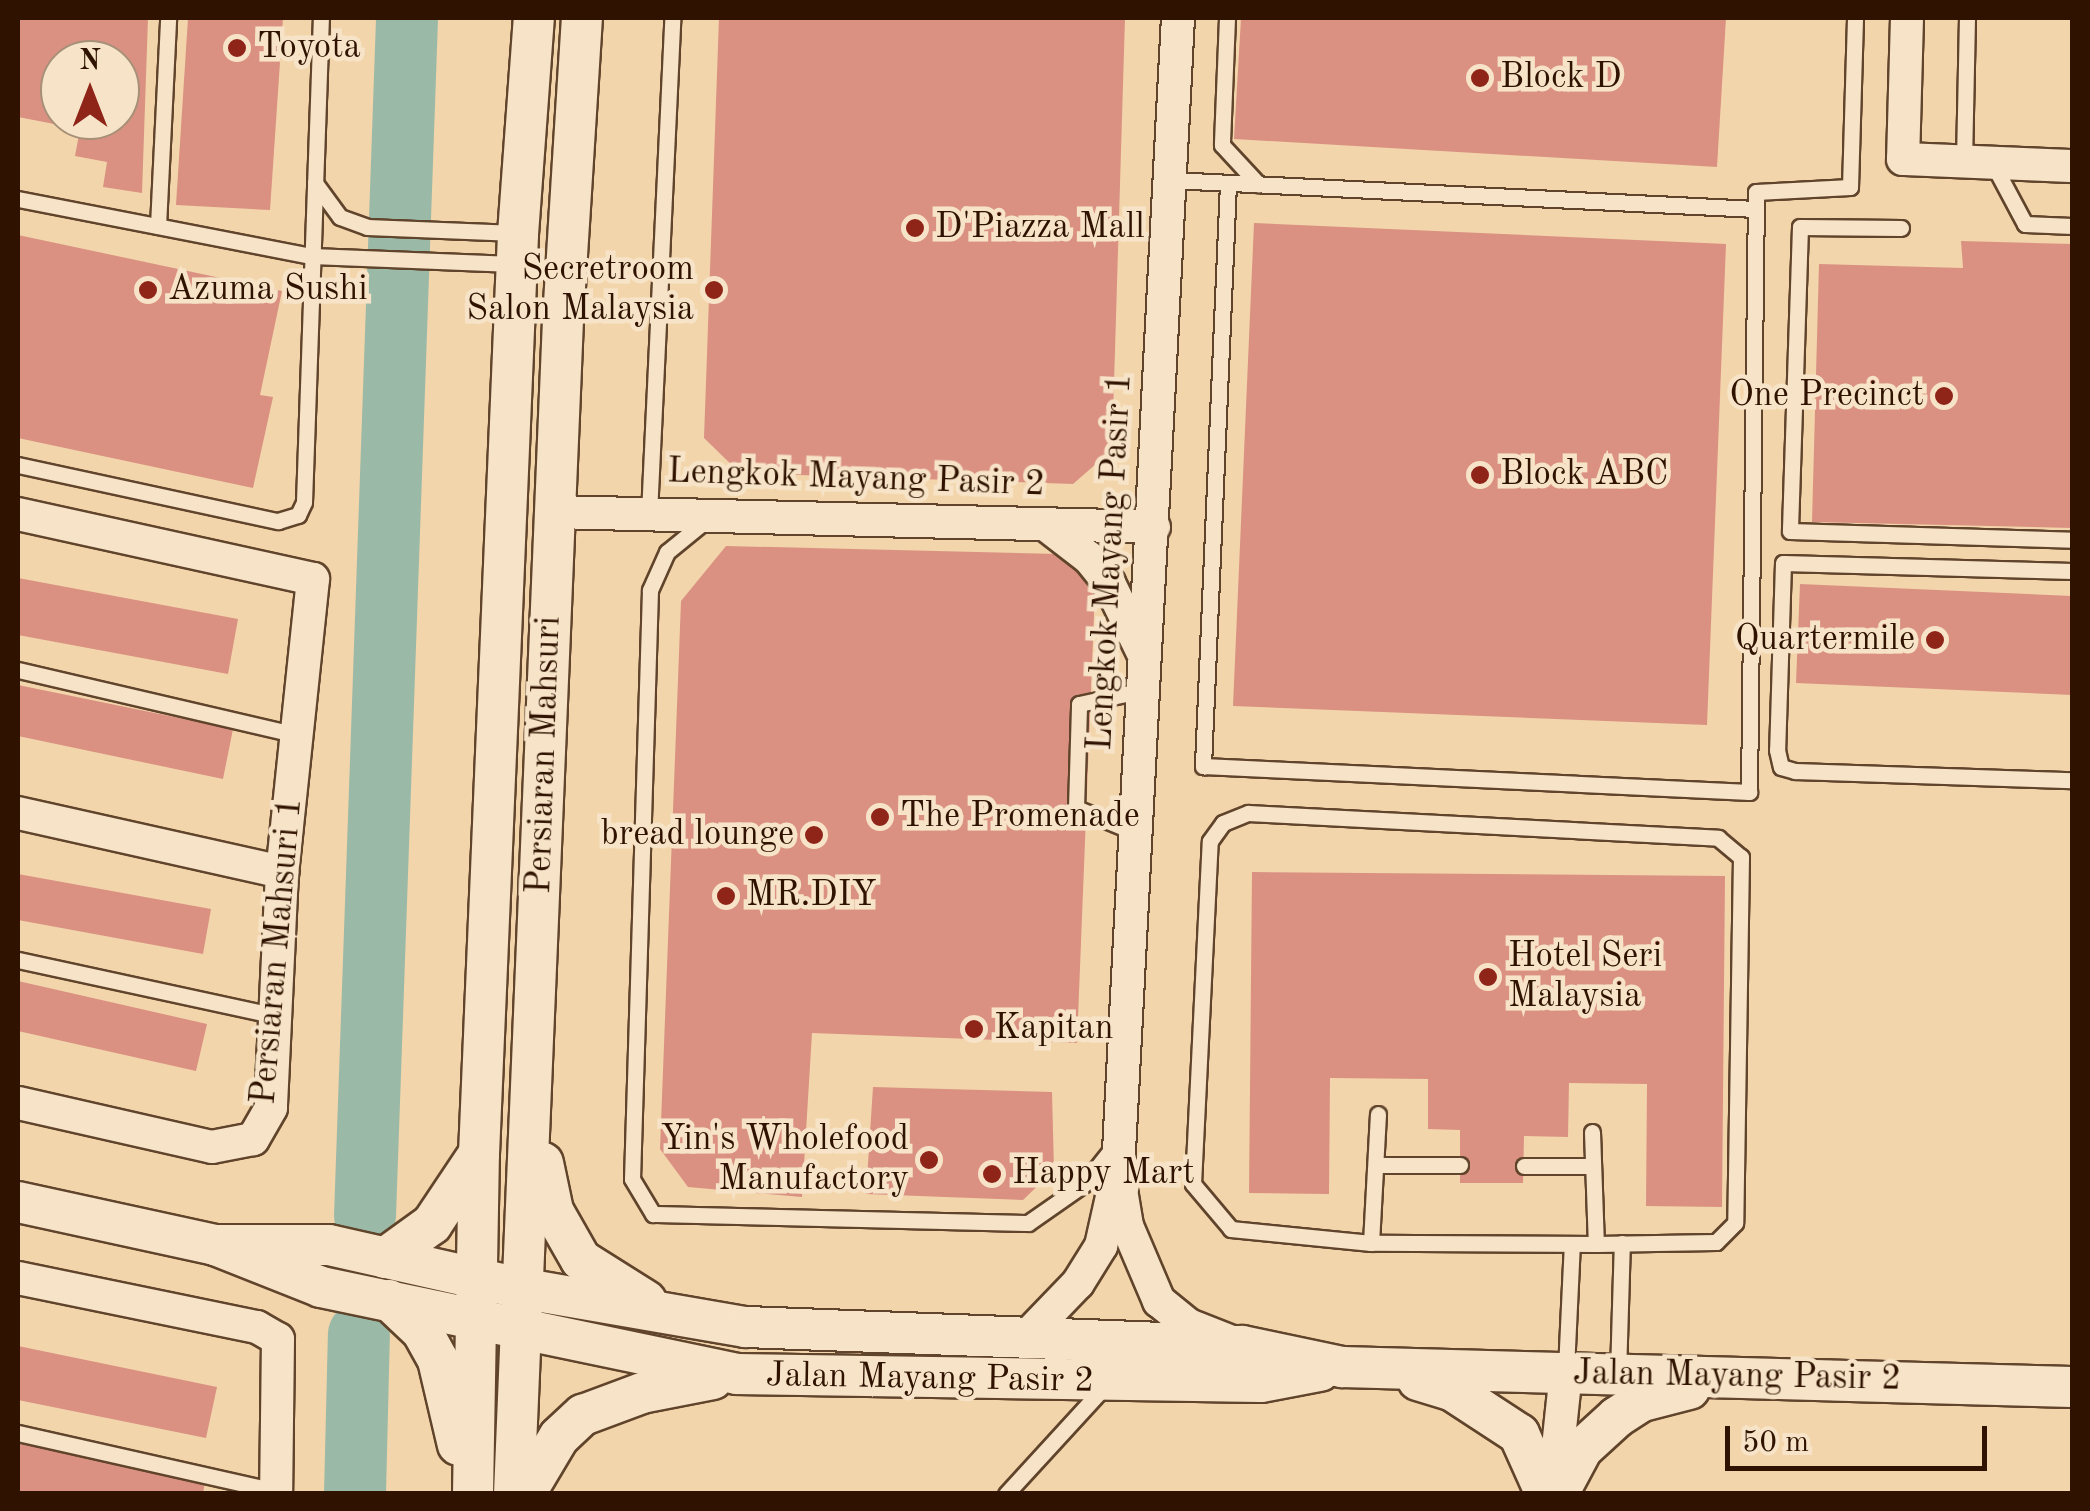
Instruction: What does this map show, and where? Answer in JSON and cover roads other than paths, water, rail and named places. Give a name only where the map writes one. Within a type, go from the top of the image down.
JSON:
[{"type":"street","name":"Persiaran Mahsuri","points":[[470,1494],[478,1318],[479,1154],[517,244],[534,18]]},
{"type":"street","name":"Persiaran Mahsuri","points":[[514,1494],[555,512],[582,18]]},
{"type":"street","name":"Lengkok Mayang Pasir 1","points":[[1025,1338],[1078,1283],[1100,1246],[1118,1155],[1178,18]]},
{"type":"street","points":[[1906,18],[1903,159],[2072,166]]},
{"type":"street","name":"Lengkok Mayang Pasir 2","points":[[555,512],[1154,527]]},
{"type":"street","name":"Persiaran Mahsuri 1","points":[[18,514],[314,579],[282,872],[279,1016],[271,1108],[253,1139],[212,1147],[18,1103]]},
{"type":"street","points":[[1045,524],[1090,558],[1109,583],[1146,675]]},
{"type":"street","points":[[18,814],[282,872]]},
{"type":"street","points":[[531,1106],[554,1211],[575,1252],[616,1288],[691,1321]]},
{"type":"street","points":[[385,1258],[432,1224],[479,1154]]},
{"type":"street","name":"Lengkok Mayang Pasir 1","points":[[1118,1155],[1128,1226],[1159,1301],[1189,1325],[1242,1346]]},
{"type":"street","points":[[18,1202],[216,1245],[301,1281],[389,1300],[478,1318],[524,1308]]},
{"type":"street","points":[[216,1245],[329,1245],[478,1278],[524,1308]]},
{"type":"street","points":[[18,1278],[258,1327],[278,1339],[276,1492]]},
{"type":"street","points":[[389,1300],[422,1331],[438,1360],[470,1494]]},
{"type":"street","name":"Jalan Mayang Pasir 2","points":[[524,1308],[691,1321],[1242,1346],[1360,1368],[2072,1387]]},
{"type":"street","name":"Jalan Mayang Pasir 2","points":[[524,1308],[736,1374],[1260,1382],[1360,1368]]},
{"type":"street","points":[[1360,1368],[1453,1390],[1519,1434],[1552,1494]]},
{"type":"street","points":[[1552,1494],[1566,1373]]},
{"type":"street","points":[[524,1494],[559,1437],[583,1415],[642,1393],[736,1374]]},
{"type":"street","points":[[1552,1494],[1582,1450],[1642,1401],[1731,1377]]},
{"type":"lane","points":[[158,226],[168,18]]},
{"type":"lane","points":[[18,465],[278,522],[298,514],[304,502],[321,18]]},
{"type":"lane","points":[[649,514],[672,18]]},
{"type":"lane","points":[[1227,18],[1222,145],[1260,185]]},
{"type":"lane","points":[[1228,183],[1203,766],[1749,792],[1756,209],[1762,187],[1850,186],[1855,18]]},
{"type":"lane","points":[[1967,18],[1978,162],[2026,224],[2072,226]]},
{"type":"lane","points":[[1171,180],[1756,209]]},
{"type":"lane","points":[[315,183],[340,217],[367,227],[439,230],[517,244]]},
{"type":"lane","points":[[18,198],[312,256],[432,260],[517,244]]},
{"type":"lane","points":[[1901,228],[1800,227],[1790,532],[2072,540]]},
{"type":"lane","points":[[712,516],[667,552],[650,590],[632,1178],[653,1214],[1028,1224],[1118,1155]]},
{"type":"lane","points":[[2072,571],[1783,564],[1782,767],[2072,780]]},
{"type":"lane","points":[[18,670],[297,735]]},
{"type":"lane","points":[[1137,833],[1076,808],[1079,704],[1146,675]]},
{"type":"lane","points":[[1248,813],[1718,838],[1741,857],[1735,1223],[1716,1242],[1622,1243],[1371,1243],[1231,1229],[1194,1184],[1210,841],[1222,823],[1248,813]]},
{"type":"lane","points":[[18,960],[279,1016]]},
{"type":"lane","points":[[1371,1243],[1378,1114]]},
{"type":"lane","points":[[1592,1132],[1596,1244]]},
{"type":"lane","points":[[1376,1165],[1460,1165]]},
{"type":"lane","points":[[1524,1166],[1593,1166]]},
{"type":"lane","points":[[1618,1374],[1622,1243]]},
{"type":"lane","points":[[1566,1373],[1572,1244]]},
{"type":"lane","points":[[1006,1494],[1109,1382]]},
{"type":"lane","points":[[18,1433],[276,1492]]},
{"type":"waterway","points":[[365,1216],[407,18]]},
{"type":"waterway","points":[[355,1494],[359,1334]]},
{"type":"place","name":"Toyota","points":[[237,48]]},
{"type":"place","name":"Block D","points":[[1480,78]]},
{"type":"place","name":"D'Piazza Mall","points":[[915,228]]},
{"type":"place","name":"Azuma Sushi","points":[[148,290]]},
{"type":"place","name":"Secretroom Salon Malaysia","points":[[714,290]]},
{"type":"place","name":"One Precinct","points":[[1944,396]]},
{"type":"place","name":"Block ABC","points":[[1480,475]]},
{"type":"place","name":"Quartermile","points":[[1935,640]]},
{"type":"place","name":"The Promenade","points":[[880,817]]},
{"type":"place","name":"bread lounge","points":[[814,835]]},
{"type":"place","name":"MR.DIY","points":[[726,896]]},
{"type":"place","name":"Hotel Seri Malaysia","points":[[1488,977]]},
{"type":"place","name":"Kapitan","points":[[974,1029]]},
{"type":"place","name":"Yin's Wholefood Manufactory","points":[[929,1160]]},
{"type":"place","name":"Happy Mart","points":[[992,1174]]}]
